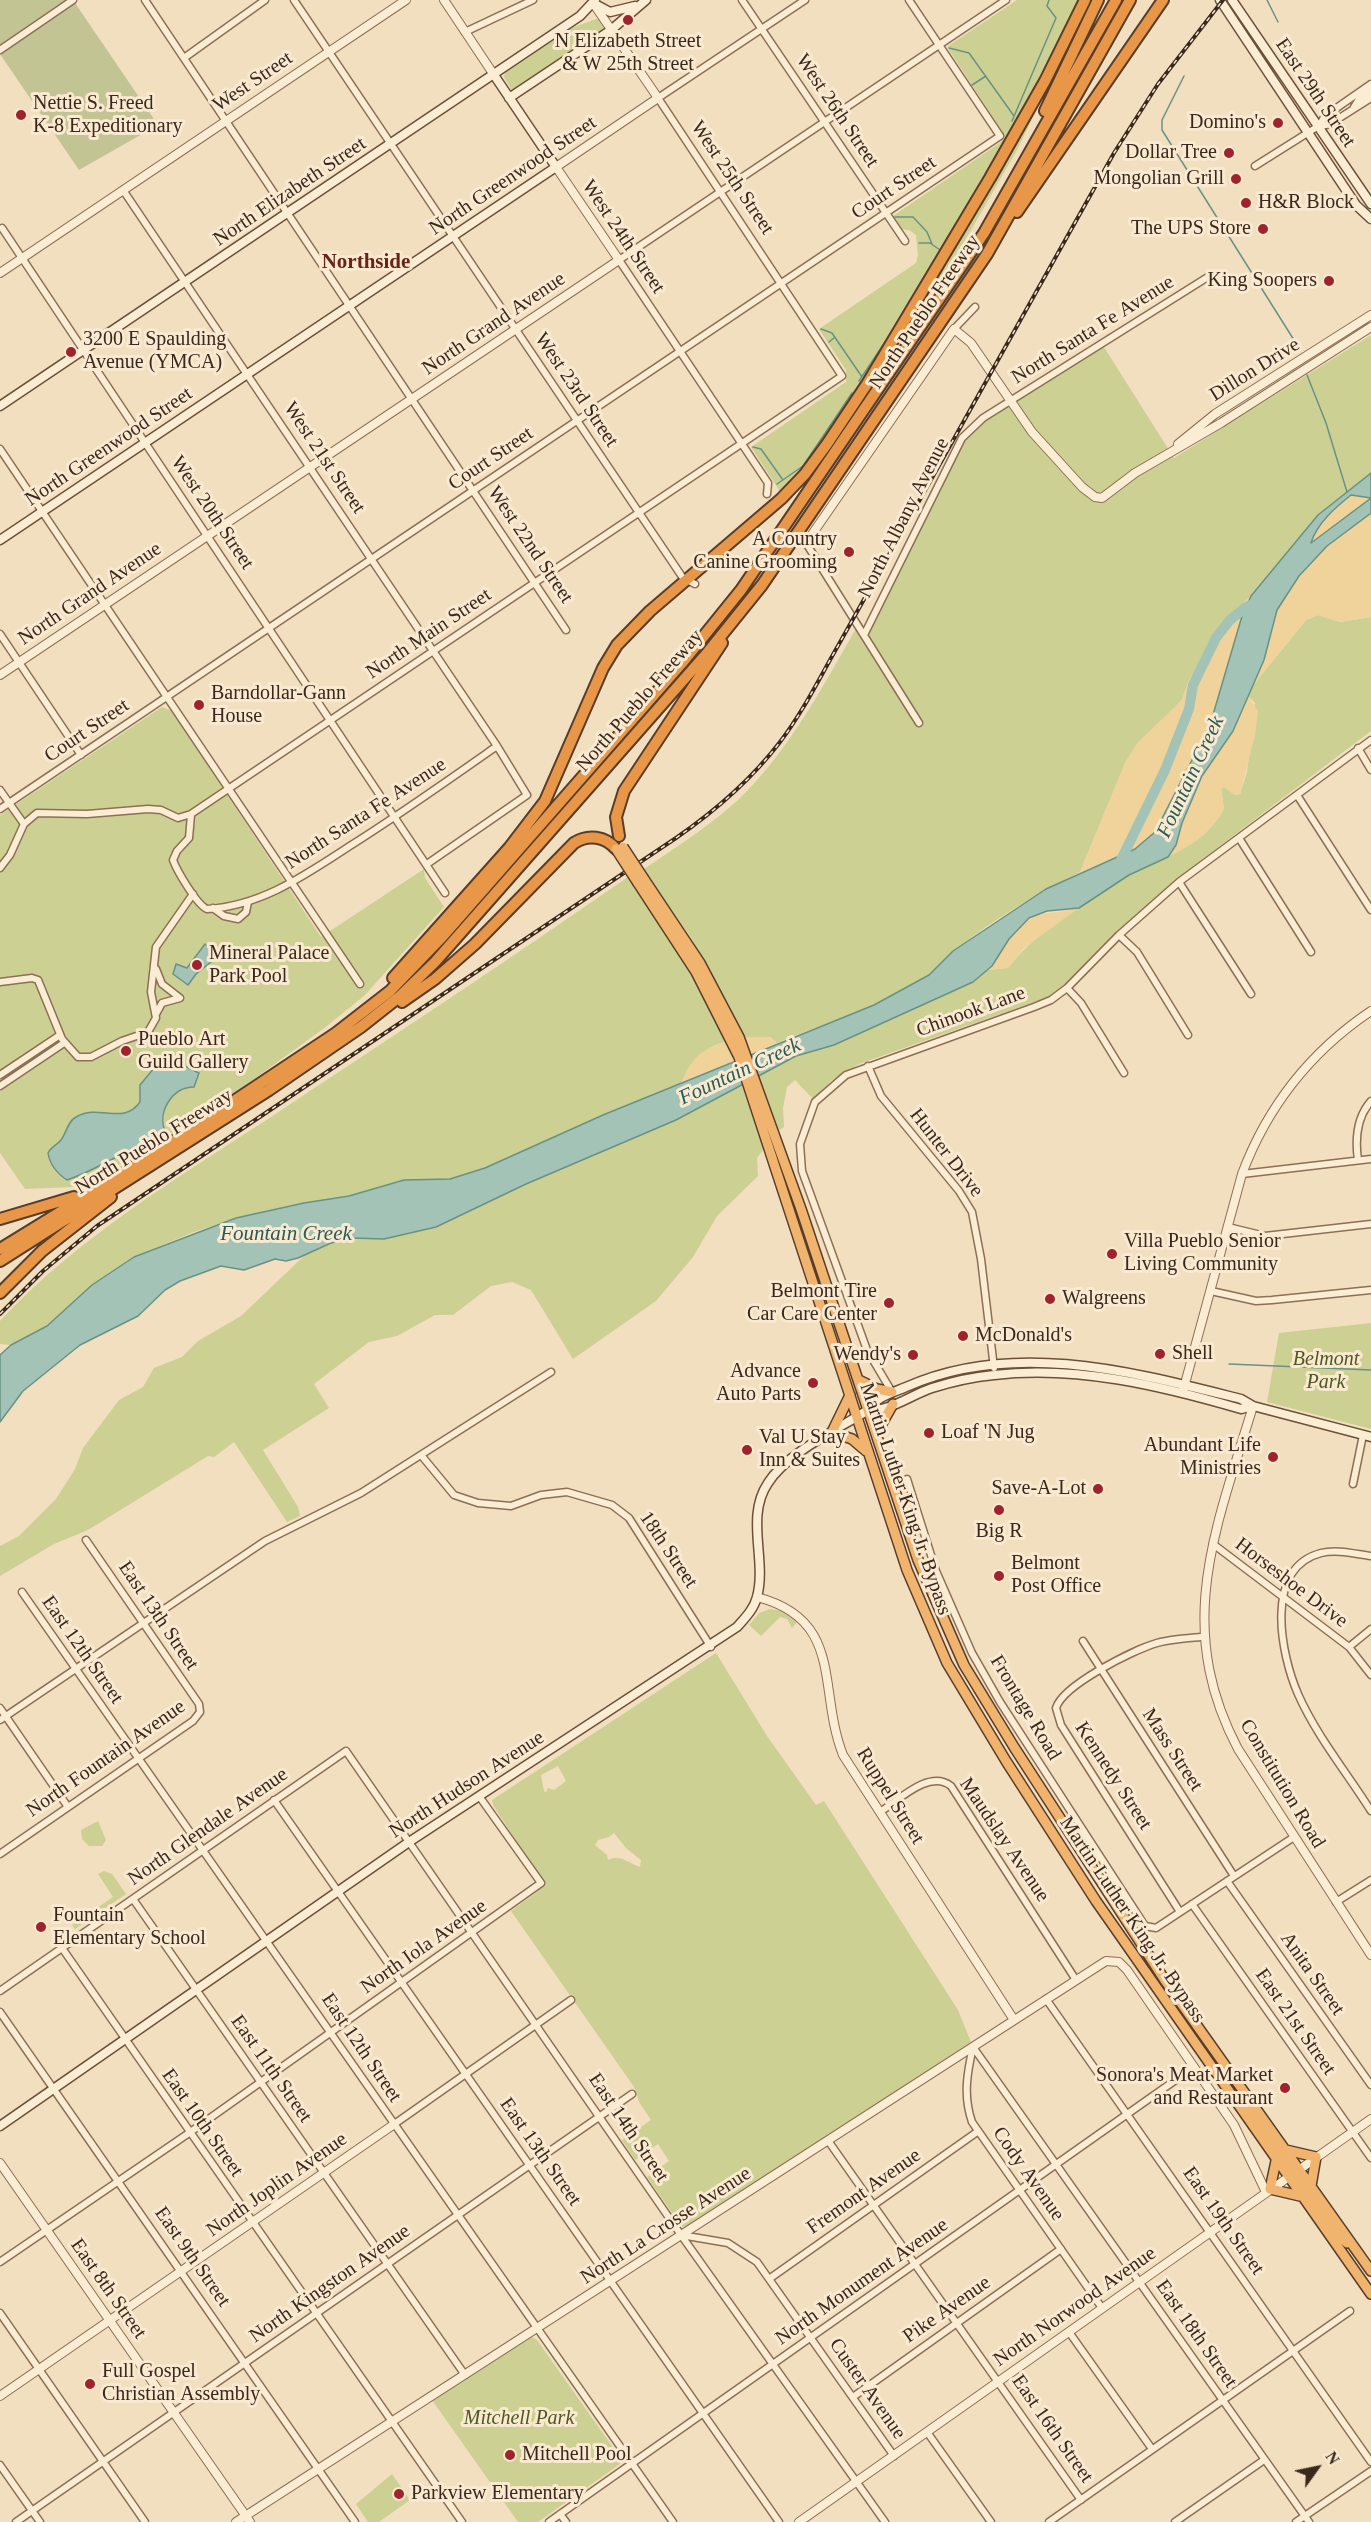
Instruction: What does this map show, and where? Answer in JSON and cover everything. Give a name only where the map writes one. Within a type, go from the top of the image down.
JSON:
[{"type":"highway","points":[[363,1013],[378,992],[459,906],[533,819],[556,780],[603,668],[617,645],[781,499],[805,474],[827,444],[867,384],[990,178],[1045,81],[1085,0]]},
{"type":"highway","points":[[1026,156],[1065,65],[1098,0]]},
{"type":"highway","name":"North Pueblo Freeway","points":[[0,1249],[200,1124],[363,1013],[416,966],[726,611],[984,232],[1116,0]]},
{"type":"highway","name":"North Pueblo Freeway","points":[[0,1261],[38,1235],[126,1182],[361,1027],[399,997],[435,962],[741,612],[987,254],[1130,0]]},
{"type":"highway","points":[[987,254],[1056,158],[1163,0]]},
{"type":"highway","points":[[1152,17],[1168,0]]},
{"type":"highway","points":[[361,1027],[407,999],[452,964],[574,843],[585,838],[596,837],[619,844],[616,817],[624,791],[741,612]]},
{"type":"highway","name":"Martin Luther King Jr. Bypass","points":[[619,844],[718,1002],[757,1093],[859,1380],[918,1560],[964,1665],[1107,1894],[1286,2150],[1301,2196],[1371,2294]]},
{"type":"highway","name":"Martin Luther King Jr. Bypass","points":[[757,1093],[868,1452],[917,1595],[947,1663],[1096,1902],[1224,2088],[1276,2161],[1311,2186],[1371,2271]]},
{"type":"highway","points":[[0,1293],[42,1251],[95,1211],[126,1182]]},
{"type":"highway","points":[[0,1219],[94,1190]]},
{"type":"highway","points":[[859,1380],[877,1389],[892,1392]]},
{"type":"highway","points":[[850,1395],[832,1432],[852,1439],[868,1452]]},
{"type":"highway","points":[[876,1434],[893,1404]]},
{"type":"highway","points":[[1224,2088],[1251,2113],[1335,2232],[1360,2256]]},
{"type":"highway","points":[[1286,2150],[1316,2157],[1311,2186]]},
{"type":"highway","points":[[1276,2161],[1268,2191],[1301,2196]]},
{"type":"main road","name":"East 29th Street","points":[[1220,0],[1356,205],[1371,219]]},
{"type":"main road","name":"East 29th Street","points":[[1232,0],[1371,204]]},
{"type":"main road","points":[[593,1],[610,12],[643,2]]},
{"type":"main road","name":"North Elizabeth Street","points":[[0,406],[494,75],[580,16],[593,1]]},
{"type":"main road","points":[[509,98],[611,30],[643,2]]},
{"type":"main road","name":"West 24th Street","points":[[494,75],[556,166]]},
{"type":"main road","name":"North Greenwood Street","points":[[0,540],[556,166]]},
{"type":"main road","points":[[758,1597],[757,1512],[767,1484],[790,1460],[868,1410],[873,1401],[952,1371],[993,1364],[1067,1365],[1136,1373],[1183,1388]]},
{"type":"main road","points":[[868,1410],[876,1411],[932,1388],[994,1375],[1065,1375],[1183,1388],[1241,1399],[1253,1406],[1367,1436]]},
{"type":"main road","name":"North Hudson Avenue","points":[[0,2126],[409,1842],[711,1647],[737,1627],[749,1614],[758,1597]]},
{"type":"street","points":[[0,50],[74,0]]},
{"type":"street","name":"West 22nd Street","points":[[145,0],[351,305],[566,630]]},
{"type":"street","points":[[184,58],[265,0]]},
{"type":"street","name":"West 23rd Street","points":[[294,0],[639,513],[690,582]]},
{"type":"street","name":"West Street","points":[[0,273],[406,0]]},
{"type":"street","name":"West 24th Street","points":[[444,0],[494,75]]},
{"type":"street","points":[[465,32],[532,0]]},
{"type":"street","name":"West 26th Street","points":[[742,0],[905,241]]},
{"type":"street","name":"North Greenwood Street","points":[[556,166],[805,0]]},
{"type":"street","points":[[909,0],[939,45]]},
{"type":"street","name":"North Grand Avenue","points":[[0,675],[1006,0]]},
{"type":"street","name":"West 25th Street","points":[[593,1],[842,376]]},
{"type":"street","name":"Court Street","points":[[0,809],[1000,136],[939,45]]},
{"type":"street","points":[[1255,166],[1317,127],[1325,116],[1371,84]]},
{"type":"street","points":[[1352,110],[1359,99],[1371,91]]},
{"type":"street","points":[[1317,127],[1330,124],[1371,98]]},
{"type":"street","name":"West 24th Street","points":[[556,166],[768,483],[767,494]]},
{"type":"street","name":"West 21st Street","points":[[123,190],[497,746]]},
{"type":"street","name":"West 20th Street","points":[[2,228],[445,893]]},
{"type":"street","name":"North Santa Fe Avenue","points":[[954,329],[971,343],[1011,402],[1211,275]]},
{"type":"street","points":[[919,723],[806,543],[915,382],[954,329],[975,307]]},
{"type":"street","name":"Dillon Drive","points":[[1011,402],[1032,432],[1082,488],[1095,497],[1102,498],[1160,458],[1215,414],[1371,315]]},
{"type":"street","name":"Dillon Drive","points":[[1160,458],[1221,423],[1371,327]]},
{"type":"street","name":"North Main Street","points":[[191,814],[842,376]]},
{"type":"street","name":"North Albany Avenue","points":[[864,635],[962,438],[983,418],[1011,402]]},
{"type":"street","points":[[0,449],[290,884],[360,984]]},
{"type":"street","points":[[0,634],[81,755]]},
{"type":"street","name":"Chinook Lane","points":[[892,1392],[867,1350],[799,1157],[800,1144],[815,1102],[846,1075],[1051,1000],[1067,988],[1119,935],[1179,882],[1371,740]]},
{"type":"street","points":[[427,864],[526,795],[497,746]]},
{"type":"street","name":"North Santa Fe Avenue","points":[[193,894],[202,906],[213,908],[248,902],[290,884],[396,817],[497,746]]},
{"type":"street","points":[[1358,748],[1371,770]]},
{"type":"street","points":[[0,790],[24,824]]},
{"type":"street","points":[[1297,795],[1371,910]]},
{"type":"street","points":[[0,868],[10,855],[24,824],[34,815],[148,809],[161,810],[178,818],[191,814],[189,838],[177,850],[173,860],[193,894],[156,947],[150,992],[156,1018]]},
{"type":"street","points":[[1239,838],[1311,952]]},
{"type":"street","points":[[1179,882],[1251,994]]},
{"type":"street","name":"North Santa Fe Avenue","points":[[213,908],[224,916],[238,919],[246,912],[248,902]]},
{"type":"street","points":[[1119,935],[1137,952],[1188,1035]]},
{"type":"street","points":[[0,982],[38,980],[64,1043],[78,1057],[91,1057],[122,1041],[148,1032],[153,1027],[162,1003],[180,998],[162,984],[155,965]]},
{"type":"street","points":[[1067,988],[1081,1003],[1124,1073]]},
{"type":"street","points":[[1183,1388],[1242,1174],[1269,1115],[1290,1084],[1312,1058],[1336,1036],[1371,1011]]},
{"type":"street","points":[[0,1075],[60,1035]]},
{"type":"street","points":[[0,1086],[64,1043]]},
{"type":"street","name":"Hunter Drive","points":[[868,1066],[881,1096],[959,1191],[972,1212],[980,1251],[994,1375]]},
{"type":"street","points":[[1358,1161],[1356,1143],[1358,1125],[1371,1101]]},
{"type":"street","points":[[1242,1174],[1371,1159]]},
{"type":"street","points":[[1228,1227],[1264,1236],[1371,1224]]},
{"type":"street","points":[[1210,1291],[1256,1300],[1272,1300],[1371,1290]]},
{"type":"street","points":[[3,1718],[143,1621],[265,1541],[361,1493],[551,1372]]},
{"type":"street","name":"Constitution Road","points":[[1253,1406],[1213,1544],[1203,1593],[1203,1637],[1212,1687],[1226,1726],[1294,1837],[1371,1955]]},
{"type":"street","points":[[1353,1484],[1367,1436]]},
{"type":"street","name":"18th Street","points":[[421,1455],[454,1495],[478,1503],[511,1506],[541,1495],[567,1492],[612,1505],[629,1518],[711,1647]]},
{"type":"street","name":"Frontage Road","points":[[907,1479],[946,1597],[984,1674],[1138,1917],[1148,1928],[1156,1928],[1180,1912]]},
{"type":"street","name":"East 13th Street","points":[[86,1540],[199,1704],[200,1712]]},
{"type":"street","name":"Horseshoe Drive","points":[[1213,1544],[1349,1647],[1371,1675]]},
{"type":"street","points":[[1371,1556],[1330,1552],[1315,1555],[1293,1572],[1282,1596],[1284,1647],[1299,1696],[1371,1811]]},
{"type":"street","name":"East 12th Street","points":[[22,1592],[673,2522]]},
{"type":"street","name":"Ruppel Street","points":[[758,1597],[788,1607],[802,1619],[818,1640],[825,1659],[833,1731],[843,1755],[1014,2020]]},
{"type":"street","points":[[1349,1647],[1371,1629]]},
{"type":"street","name":"Kennedy Street","points":[[1180,1912],[1058,1719],[1056,1708],[1060,1699],[1134,1651],[1156,1644],[1203,1637]]},
{"type":"street","name":"Mass Street","points":[[1083,1641],[1234,1876]]},
{"type":"street","points":[[0,1708],[3,1718],[68,1807]]},
{"type":"street","name":"North Fountain Avenue","points":[[0,1854],[193,1721],[200,1712]]},
{"type":"street","name":"North Glendale Avenue","points":[[0,1991],[346,1751]]},
{"type":"street","name":"East 14th Street","points":[[346,1751],[772,2366],[885,2522]]},
{"type":"street","name":"Maudslay Avenue","points":[[880,1812],[931,1781],[945,1782],[951,1786],[1076,1980]]},
{"type":"street","name":"North Iola Avenue","points":[[0,2262],[189,2133],[473,1934],[541,1883],[479,1796]]},
{"type":"street","name":"East 13th Street","points":[[274,1800],[779,2522]]},
{"type":"street","points":[[1180,1912],[1294,1837]]},
{"type":"street","points":[[1336,1902],[1371,1880]]},
{"type":"street","name":"Anita Street","points":[[1227,1881],[1371,2085]]},
{"type":"street","name":"East 11th Street","points":[[133,1899],[465,2375]]},
{"type":"street","name":"East 21st Street","points":[[1192,1904],[1371,2158]]},
{"type":"street","name":"East 10th Street","points":[[62,1948],[251,2223],[462,2522]]},
{"type":"street","name":"North La Crosse Avenue","points":[[236,2522],[248,2519],[391,2421],[829,2142],[1106,1961],[1114,1960],[1127,1970],[1194,2067]]},
{"type":"street","name":"East 19th Street","points":[[1046,1999],[1371,2462]]},
{"type":"street","name":"North Joplin Avenue","points":[[0,2397],[571,2000]]},
{"type":"street","name":"East 9th Street","points":[[0,2012],[355,2522]]},
{"type":"street","name":"Cody Avenue","points":[[974,2047],[966,2094],[968,2112],[977,2132],[1102,2308]]},
{"type":"street","name":"East 18th Street","points":[[974,2047],[1306,2519]]},
{"type":"street","points":[[1194,2067],[1234,2125],[1268,2191]]},
{"type":"street","name":"North Monument Avenue","points":[[549,2522],[1194,2067]]},
{"type":"street","name":"North Kingston Avenue","points":[[16,2522],[632,2094]]},
{"type":"street","name":"North Norwood Avenue","points":[[799,2522],[1371,2119]]},
{"type":"street","name":"Fremont Avenue","points":[[769,2279],[977,2132]]},
{"type":"street","name":"East 16th Street","points":[[829,2142],[1081,2499]]},
{"type":"street","name":"East 8th Street","points":[[0,2163],[248,2519]]},
{"type":"street","name":"Custer Avenue","points":[[681,2235],[718,2241],[737,2247],[757,2262],[894,2456]]},
{"type":"street","name":"Pike Avenue","points":[[853,2397],[1061,2249]]},
{"type":"street","points":[[1049,2522],[1350,2311]]},
{"type":"street","points":[[0,2313],[145,2522]]},
{"type":"street","points":[[1069,2332],[1152,2449]]},
{"type":"street","points":[[927,2432],[991,2522]]},
{"type":"street","points":[[1175,2522],[1264,2460]]},
{"type":"street","points":[[0,2466],[39,2522]]},
{"type":"street","points":[[1296,2522],[1306,2519],[1371,2471]]},
{"type":"street","points":[[560,2514],[566,2522]]},
{"type":"green space","points":[[0,0],[73,0],[158,125],[79,170],[0,54]]},
{"type":"green space","points":[[1017,0],[1087,0],[1089,3],[1017,150],[962,246],[788,504],[751,447],[846,382],[846,370],[819,329],[916,263],[918,255],[916,235],[909,230],[900,229],[893,216],[1001,142],[1002,131],[948,46]]},
{"type":"green space","points":[[599,18],[606,29],[513,92],[504,77],[505,73],[574,27]]},
{"type":"green space","points":[[1371,335],[1371,473],[1318,515],[1251,596],[1228,616],[1189,680],[1182,700],[1126,761],[1080,872],[1000,917],[955,950],[929,975],[893,996],[777,1043],[770,1037],[745,1038],[693,941],[644,869],[730,807],[758,779],[791,737],[858,625],[864,634],[962,438],[983,418],[1102,344],[1174,458]]},
{"type":"green space","points":[[1318,615],[1340,622],[1371,617],[1371,731],[1175,880],[1054,995],[859,1064],[831,1081],[813,1099],[795,1080],[787,1087],[783,1108],[784,1127],[779,1130],[764,1089],[760,1091],[765,1147],[757,1158],[758,1176],[717,1216],[693,1257],[656,1301],[573,1359],[531,1290],[512,1282],[491,1286],[453,1315],[435,1315],[397,1336],[369,1342],[314,1384],[329,1408],[263,1450],[298,1507],[300,1516],[287,1522],[234,1442],[214,1457],[208,1456],[88,1530],[54,1544],[0,1576],[0,1546],[19,1536],[56,1499],[75,1469],[83,1448],[119,1400],[143,1387],[154,1368],[182,1357],[198,1341],[241,1316],[305,1255],[331,1243],[352,1238],[384,1239],[436,1227],[526,1184],[676,1120],[796,1056],[834,1045],[901,1015],[973,982],[987,970],[1008,968],[1048,928],[1079,905],[1128,875],[1182,850],[1205,834],[1224,809],[1221,789],[1224,787],[1235,795],[1240,794],[1247,772],[1255,703],[1248,696],[1254,684],[1306,620]]},
{"type":"green space","points":[[162,707],[172,711],[321,937],[424,869],[425,878],[444,907],[364,996],[323,1029],[225,1100],[100,1177],[73,1187],[25,1189],[0,1153],[0,815]]},
{"type":"green space","points":[[628,877],[693,977],[725,1042],[704,1052],[688,1070],[681,1084],[603,1115],[485,1168],[450,1179],[404,1180],[349,1196],[236,1218],[194,1232],[133,1257],[92,1285],[47,1326],[11,1345],[0,1344],[0,1321],[62,1262],[95,1236],[164,1187]]},
{"type":"green space","name":"Belmont Park","points":[[1371,1323],[1371,1429],[1267,1402],[1279,1333]]},
{"type":"green space","points":[[770,1609],[782,1611],[797,1622],[792,1628],[787,1619],[780,1617],[761,1636],[749,1625],[759,1613]]},
{"type":"green space","points":[[716,1653],[767,1736],[816,1805],[824,1801],[958,2010],[971,2042],[695,2224],[682,2227],[647,2177],[669,2161],[658,2144],[635,2160],[622,2140],[651,2120],[639,2102],[634,2087],[511,1911],[537,1892],[543,1883],[492,1800]],"holes":[[[558,1766],[566,1781],[554,1790],[548,1788],[546,1792],[544,1791],[541,1775]],[[614,1833],[626,1848],[641,1860],[640,1867],[617,1858],[608,1860],[607,1855],[595,1845],[598,1840]]]},
{"type":"green space","points":[[98,1821],[106,1840],[102,1846],[89,1846],[82,1839],[81,1830]]},
{"type":"green space","points":[[104,1871],[112,1874],[126,1894],[75,1929],[72,1925],[113,1897],[98,1874]]},
{"type":"green space","name":"Mitchell Park","points":[[530,2336],[537,2340],[619,2456],[620,2464],[538,2522],[518,2522],[432,2400]]},
{"type":"green space","points":[[392,2474],[410,2500],[379,2522],[368,2522],[356,2504]]},
{"type":"sand","points":[[1351,494],[1371,497],[1310,543],[1322,523]]},
{"type":"sand","points":[[1371,513],[1371,617],[1340,622],[1318,615],[1306,620],[1254,684],[1273,631],[1277,610],[1299,576],[1327,546]]},
{"type":"sand","points":[[1251,596],[1242,617],[1210,725],[1155,832],[1135,849],[1080,872],[1126,761],[1137,743],[1182,700],[1189,680],[1228,616]]},
{"type":"sand","points":[[1248,696],[1258,711],[1255,735],[1240,794],[1235,795],[1224,787],[1221,789],[1224,809],[1219,818],[1193,843],[1168,857],[1176,845],[1182,823],[1204,775],[1233,731]]},
{"type":"sand","points":[[1079,908],[1024,948],[1008,968],[987,970],[1017,930],[1025,923],[1040,915]]},
{"type":"sand","points":[[747,1037],[770,1037],[777,1043],[681,1084],[692,1062],[706,1050]]},
{"type":"water","points":[[1371,473],[1371,498],[1371,513],[1327,546],[1299,576],[1277,610],[1264,660],[1233,731],[1202,776],[1182,823],[1176,845],[1168,857],[1129,875],[1079,908],[1047,911],[1029,918],[1009,939],[992,966],[973,982],[834,1045],[796,1056],[676,1120],[526,1184],[436,1227],[384,1239],[352,1238],[331,1243],[286,1261],[275,1259],[244,1270],[221,1266],[180,1281],[165,1290],[138,1316],[80,1345],[23,1391],[0,1422],[0,1355],[11,1345],[47,1326],[92,1285],[134,1257],[236,1218],[349,1196],[404,1180],[450,1179],[485,1168],[603,1115],[874,1005],[929,975],[953,951],[1046,889],[1135,849],[1155,832],[1210,725],[1242,616],[1251,596],[1318,515]],"holes":[[[1351,495],[1371,498],[1311,543],[1322,522]]]},
{"type":"water","points":[[205,944],[215,952],[216,958],[196,974],[188,985],[173,974],[176,964],[187,968]]},
{"type":"water","points":[[164,1056],[199,1073],[194,1087],[179,1091],[168,1102],[163,1117],[165,1132],[67,1180],[53,1165],[48,1153],[61,1140],[71,1122],[85,1113],[118,1114],[133,1109],[140,1102],[140,1085]]},
{"type":"waterway","points":[[1012,121],[1056,18],[1047,6],[1049,0]]},
{"type":"waterway","points":[[1267,0],[1278,22]]},
{"type":"waterway","points":[[949,48],[969,53],[1014,116]]},
{"type":"waterway","points":[[972,85],[986,76]]},
{"type":"waterway","points":[[1184,76],[1162,120],[1162,130],[1299,348]]},
{"type":"waterway","points":[[984,178],[989,168]]},
{"type":"waterway","points":[[895,217],[913,217],[927,232],[932,244]]},
{"type":"waterway","points":[[919,243],[930,243],[940,250]]},
{"type":"waterway","points":[[859,381],[897,324]]},
{"type":"waterway","points":[[821,329],[832,333],[862,377]]},
{"type":"waterway","points":[[829,342],[835,337]]},
{"type":"waterway","points":[[1307,375],[1326,423],[1347,492]]},
{"type":"waterway","points":[[777,484],[803,466],[852,393]]},
{"type":"waterway","points":[[753,447],[761,449],[783,480]]},
{"type":"waterway","name":"Fountain Creek","points":[[1117,868],[1165,770],[1189,709],[1193,685],[1216,638],[1230,620],[1246,607],[1259,601]]},
{"type":"waterway","points":[[1229,1364],[1371,1370]]},
{"type":"railway","points":[[0,1314],[43,1271],[97,1226],[676,838],[705,817],[745,782],[788,731],[811,694],[1114,153],[1158,84],[1223,0]]},
{"type":"place","name":"N Elizabeth Street & W 25th Street","points":[[628,20]]},
{"type":"place","name":"Nettie S. Freed K-8 Expeditionary","points":[[21,115]]},
{"type":"place","name":"Domino's","points":[[1278,123]]},
{"type":"place","name":"Dollar Tree","points":[[1229,153]]},
{"type":"place","name":"Mongolian Grill","points":[[1236,179]]},
{"type":"place","name":"H&R Block","points":[[1246,203]]},
{"type":"place","name":"The UPS Store","points":[[1263,229]]},
{"type":"place","name":"King Soopers","points":[[1329,281]]},
{"type":"place","name":"3200 E Spaulding Avenue (YMCA)","points":[[71,352]]},
{"type":"place","name":"A Country Canine Grooming","points":[[849,552]]},
{"type":"place","name":"Barndollar-Gann House","points":[[199,705]]},
{"type":"place","name":"Mineral Palace Park Pool","points":[[197,965]]},
{"type":"place","name":"Pueblo Art Guild Gallery","points":[[126,1051]]},
{"type":"place","name":"Villa Pueblo Senior Living Community","points":[[1112,1254]]},
{"type":"place","name":"Walgreens","points":[[1050,1299]]},
{"type":"place","name":"Belmont Tire Car Care Center","points":[[889,1303]]},
{"type":"place","name":"McDonald's","points":[[963,1336]]},
{"type":"place","name":"Shell","points":[[1160,1354]]},
{"type":"place","name":"Wendy's","points":[[913,1355]]},
{"type":"place","name":"Advance Auto Parts","points":[[813,1383]]},
{"type":"place","name":"Loaf 'N Jug","points":[[929,1433]]},
{"type":"place","name":"Val U Stay Inn & Suites","points":[[747,1450]]},
{"type":"place","name":"Abundant Life Ministries","points":[[1273,1457]]},
{"type":"place","name":"Save-A-Lot","points":[[1098,1489]]},
{"type":"place","name":"Big R","points":[[999,1510]]},
{"type":"place","name":"Belmont Post Office","points":[[999,1576]]},
{"type":"place","name":"Fountain Elementary School","points":[[41,1927]]},
{"type":"place","name":"Sonora's Meat Market and Restaurant","points":[[1285,2088]]},
{"type":"place","name":"Full Gospel Christian Assembly","points":[[90,2384]]},
{"type":"place","name":"Mitchell Pool","points":[[510,2455]]},
{"type":"place","name":"Parkview Elementary","points":[[399,2494]]},
{"type":"district","name":"Northside","points":[[366,263]]}]
